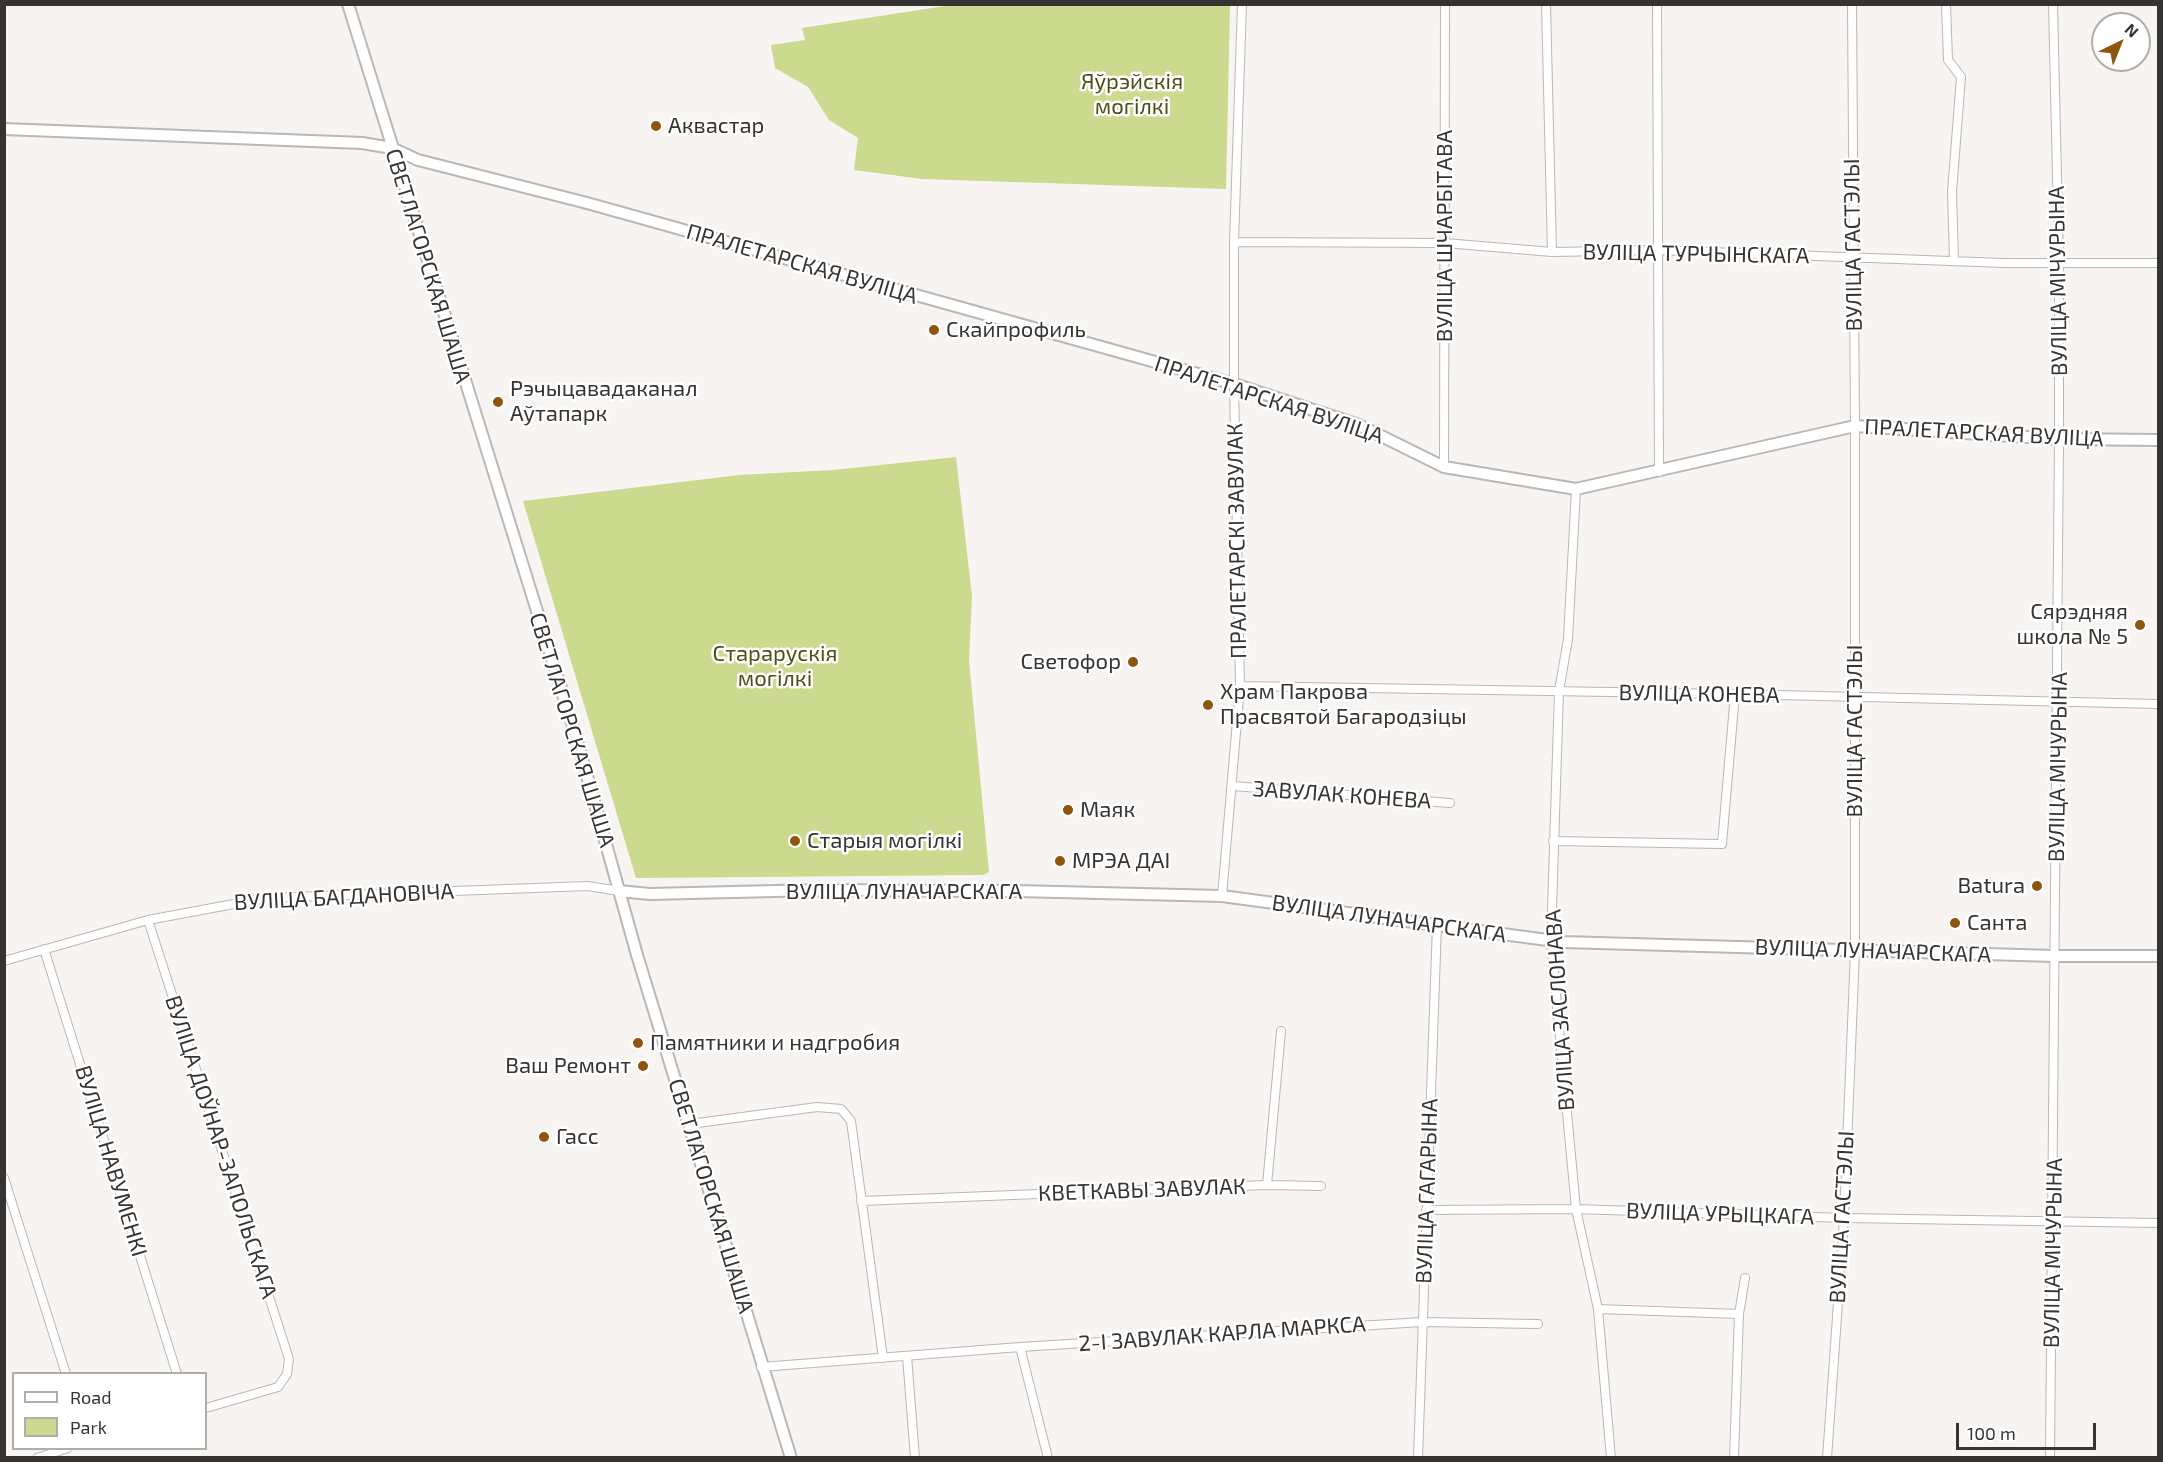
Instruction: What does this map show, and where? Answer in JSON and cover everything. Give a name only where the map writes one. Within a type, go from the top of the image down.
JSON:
[{"type":"street","name":"СВЕТЛАГОРСКАЯ ШАША","points":[[348,4],[575,733],[619,891],[790,1458]]},
{"type":"street","name":"ПРАЛЕТАРСКІ ЗАВУЛАК","points":[[1222,896],[1240,686],[1233,384],[1234,242],[1242,4]]},
{"type":"street","name":"ВУЛІЦА ШЧАРБІТАВА","points":[[1444,467],[1445,4]]},
{"type":"street","points":[[1546,4],[1552,252]]},
{"type":"street","points":[[1657,4],[1656,250],[1659,472]]},
{"type":"street","name":"ВУЛІЦА ГАСТЭЛЫ","points":[[1827,1458],[1844,1218],[1855,951],[1856,426],[1852,4]]},
{"type":"street","points":[[1946,4],[1948,60],[1961,77],[1952,192],[1954,260]]},
{"type":"street","name":"ВУЛІЦА МІЧУРЫНА","points":[[2050,1458],[2059,702],[2060,262],[2053,4]]},
{"type":"street","name":"ПРАЛЕТАРСКАЯ ВУЛІЦА","points":[[4,129],[362,143],[392,148],[418,160],[587,202],[1233,384],[1367,429],[1444,467],[1576,489],[1856,426],[2059,439],[2158,440]]},
{"type":"street","name":"ВУЛІЦА ТУРЧЫНСКАГА","points":[[1234,242],[1445,243],[1552,252],[1656,250],[1853,258],[2158,263]]},
{"type":"street","name":"ВУЛІЦА ЗАСЛОНАВА","points":[[1576,489],[1568,639],[1559,691],[1551,941],[1576,1209],[1598,1309],[1611,1458]]},
{"type":"street","name":"ВУЛІЦА КОНЕВА","points":[[1240,686],[2158,704]]},
{"type":"street","points":[[1553,841],[1722,844],[1735,694]]},
{"type":"street","name":"ЗАВУЛАК КОНЕВА","points":[[1233,786],[1450,803]]},
{"type":"street","name":"ВУЛІЦА БАГДАНОВІЧА","points":[[4,961],[148,920],[266,898],[588,886],[619,891]]},
{"type":"street","name":"ВУЛІЦА ЛУНАЧАРСКАГА","points":[[619,891],[650,894],[817,890],[1017,891],[1222,896],[1551,941],[2055,956],[2158,956]]},
{"type":"street","name":"ВУЛІЦА ДОЎНАР-ЗАПОЛЬСКАГА","points":[[148,920],[289,1359],[287,1374],[278,1387],[207,1408]]},
{"type":"street","name":"ВУЛІЦА ГАГАРЫНА","points":[[1418,1458],[1437,925]]},
{"type":"street","name":"ВУЛІЦА НАВУМЕНКІ","points":[[44,949],[176,1372]]},
{"type":"street","name":"КВЕТКАВЫ ЗАВУЛАК","points":[[861,1201],[1267,1185],[1281,1031]]},
{"type":"street","points":[[690,1124],[817,1107],[841,1109],[851,1121],[883,1358]]},
{"type":"street","points":[[4,1178],[65,1372]]},
{"type":"street","points":[[1267,1185],[1322,1186]]},
{"type":"street","name":"ВУЛІЦА УРЫЦКАГА","points":[[1426,1210],[1576,1209],[1844,1218],[2158,1223]]},
{"type":"street","points":[[1734,1458],[1740,1314],[1744,1278]]},
{"type":"street","points":[[1598,1309],[1740,1314]]},
{"type":"street","name":"2-І ЗАВУЛАК КАРЛА МАРКСА","points":[[761,1367],[1020,1347],[1422,1322],[1538,1324]]},
{"type":"street","points":[[1020,1347],[1048,1458]]},
{"type":"street","points":[[907,1356],[915,1458]]},
{"type":"street","points":[[37,1458],[65,1450]]},
{"type":"green space","name":"Яўрэйскія могілкі","points":[[958,4],[1230,5],[1226,189],[922,179],[854,170],[858,138],[829,120],[808,87],[775,68],[771,45],[805,40],[802,28]]},
{"type":"green space","name":"Старарускія могілкі","points":[[956,457],[972,596],[969,660],[989,872],[983,875],[636,878],[523,501],[739,475],[833,470]]},
{"type":"place","name":"Аквастар","points":[[656,126]]},
{"type":"place","name":"Скайпрофиль","points":[[934,330]]},
{"type":"place","name":"Рэчыцавадаканал Аўтапарк","points":[[498,402]]},
{"type":"place","name":"Сярэдняя школа № 5","points":[[2140,625]]},
{"type":"place","name":"Светофор","points":[[1133,662]]},
{"type":"place","name":"Храм Пакрова Прасвятой Багародзіцы","points":[[1208,705]]},
{"type":"place","name":"Маяк","points":[[1068,810]]},
{"type":"place","name":"Старыя могілкі","points":[[795,841]]},
{"type":"place","name":"МРЭА ДАІ","points":[[1060,861]]},
{"type":"place","name":"Batura","points":[[2037,886]]},
{"type":"place","name":"Санта","points":[[1955,923]]},
{"type":"place","name":"Памятники и надгробия","points":[[638,1043]]},
{"type":"place","name":"Ваш Ремонт","points":[[643,1066]]},
{"type":"place","name":"Гасс","points":[[544,1137]]}]
